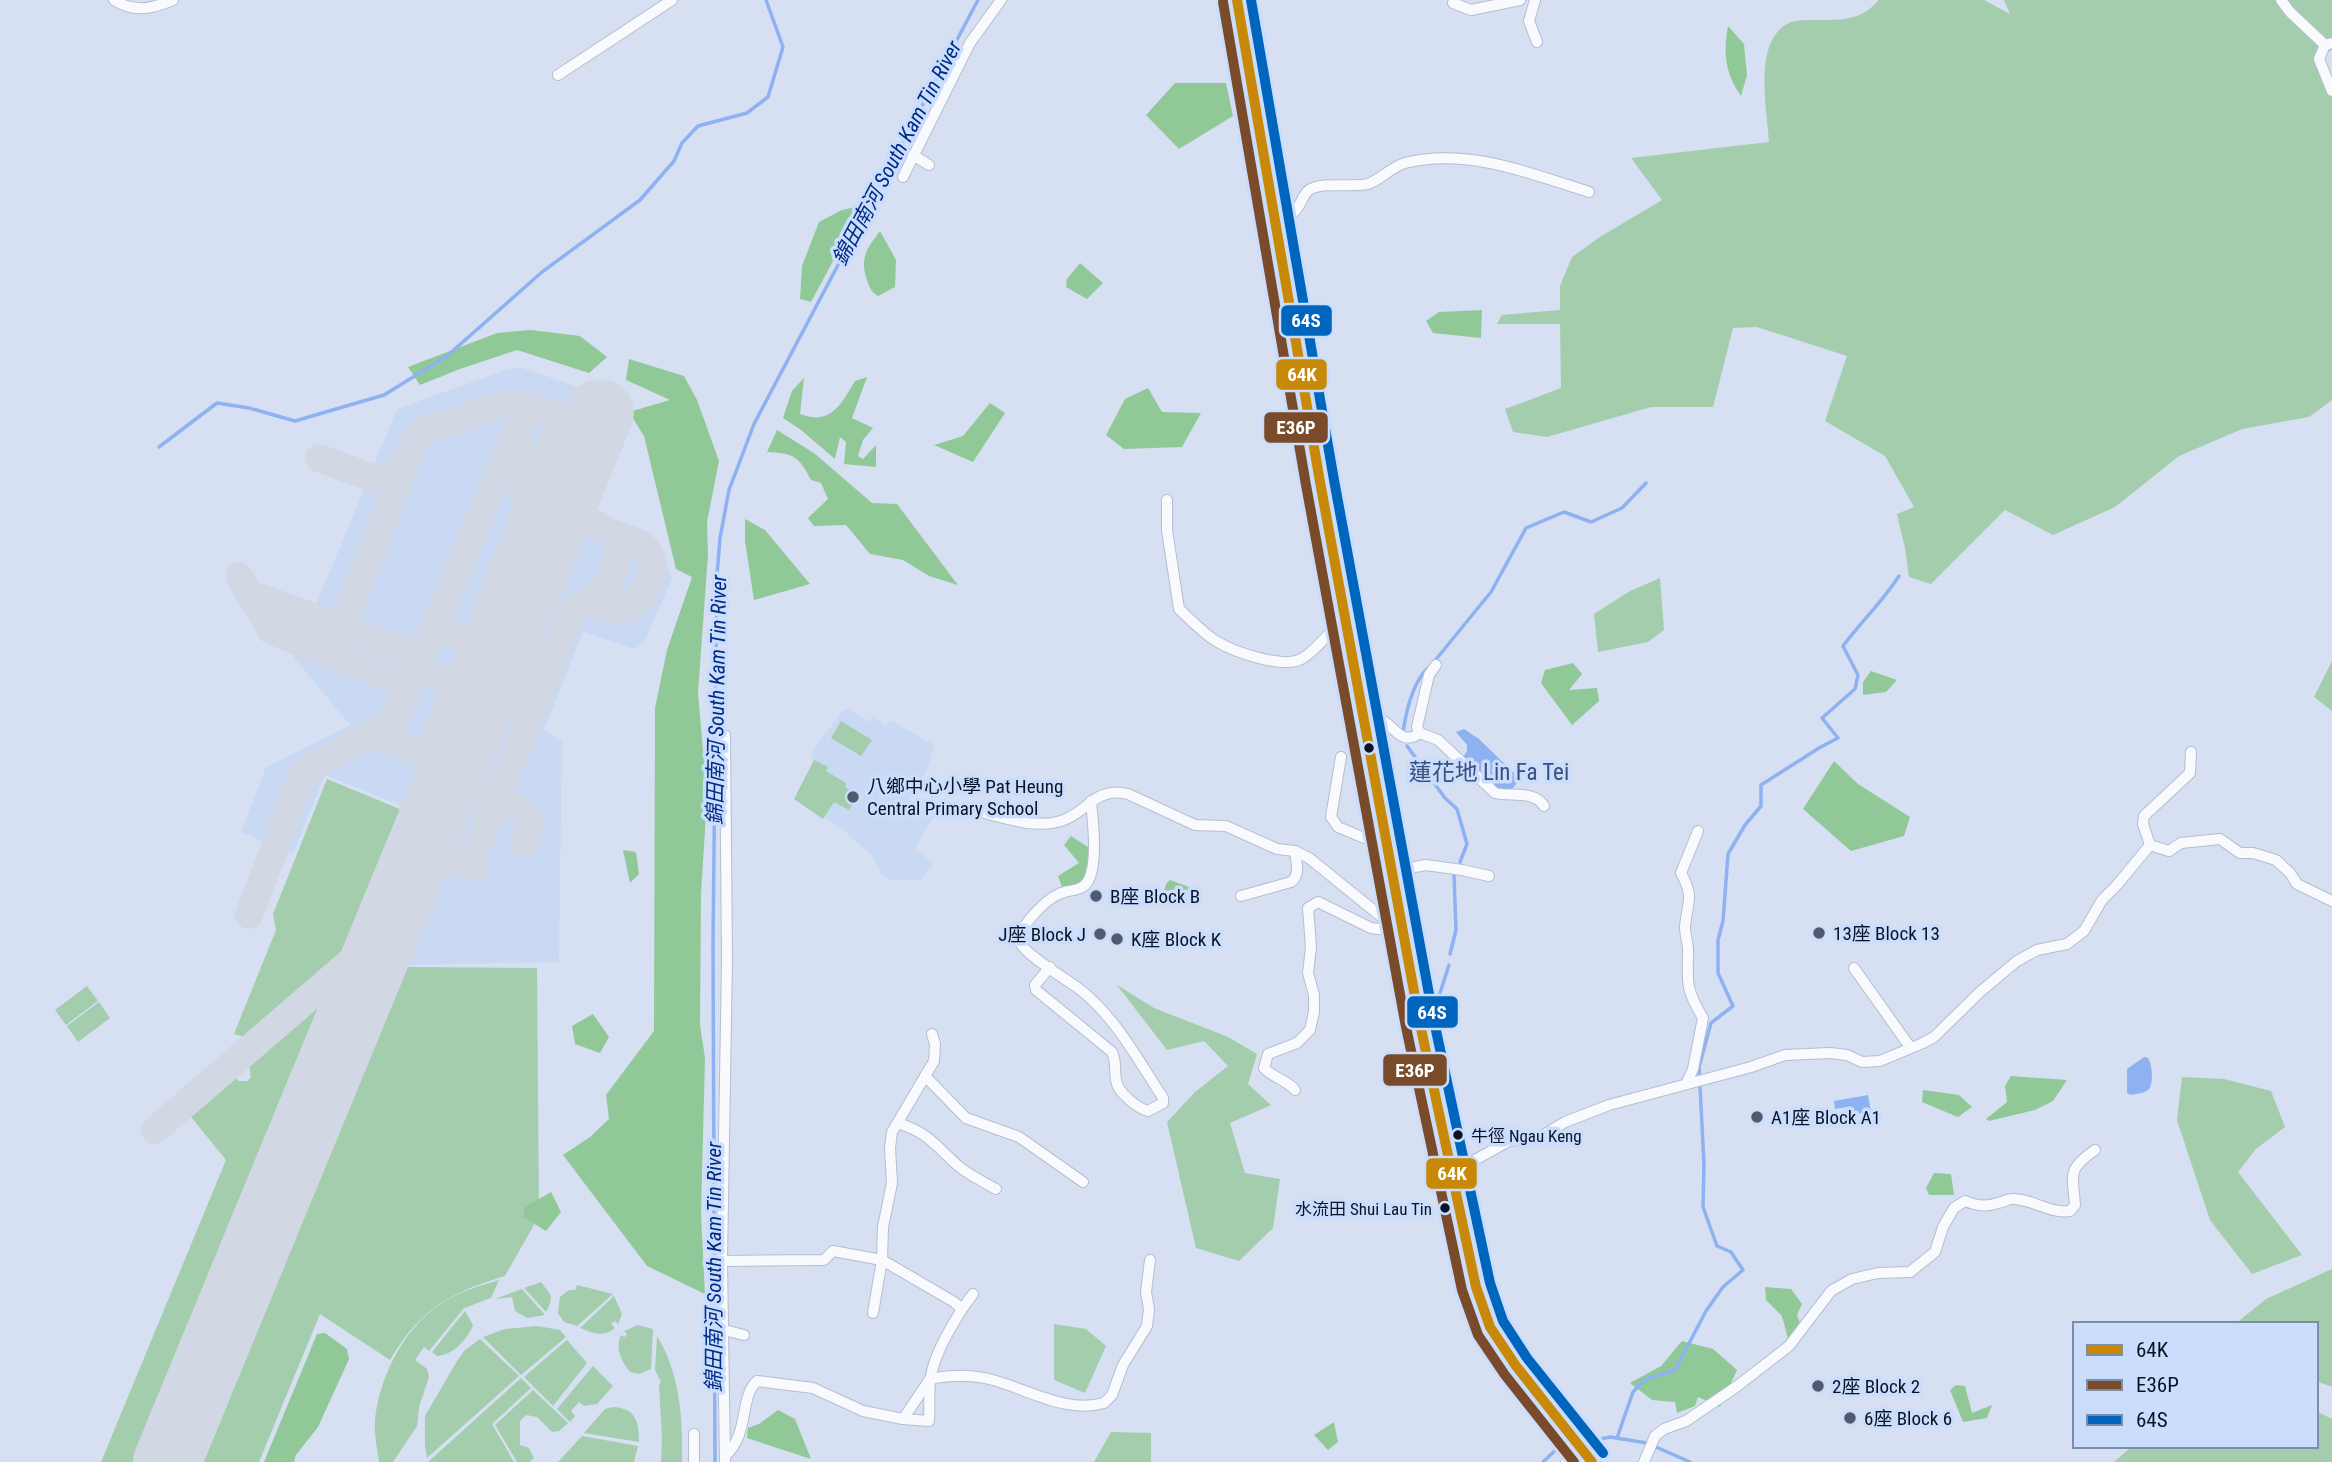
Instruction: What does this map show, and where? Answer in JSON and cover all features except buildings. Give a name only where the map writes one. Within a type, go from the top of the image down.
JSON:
[{"type":"main road","points":[[1237,0],[1273,214],[1393,871],[1399,933],[1476,1287],[1490,1327],[1516,1366],[1585,1453]]},
{"type":"street","points":[[114,0],[132,9],[146,9],[173,0]]},
{"type":"street","points":[[558,75],[672,0]]},
{"type":"street","points":[[903,177],[970,43],[1000,0]]},
{"type":"street","points":[[1453,3],[1471,10],[1499,2],[1520,0]]},
{"type":"street","points":[[1535,0],[1530,24],[1536,42]]},
{"type":"street","points":[[2281,0],[2290,12],[2328,44],[2319,59],[2332,91]]},
{"type":"street","points":[[913,155],[929,165]]},
{"type":"street","points":[[1273,214],[1294,212],[1313,188],[1372,183],[1400,164],[1423,160],[1460,158],[1479,161],[1589,192]]},
{"type":"street","points":[[1167,500],[1167,530],[1179,610],[1217,641],[1242,652],[1279,662],[1290,662],[1302,659],[1345,615]]},
{"type":"street","points":[[1436,665],[1429,675],[1417,727],[1420,733],[1438,740],[1495,793],[1538,798],[1544,806]]},
{"type":"street","points":[[1364,717],[1378,718],[1405,737],[1413,738],[1420,733]]},
{"type":"street","points":[[725,735],[727,960],[722,1261],[725,1459]]},
{"type":"street","points":[[2150,845],[2143,824],[2144,816],[2190,773],[2191,752]]},
{"type":"street","points":[[1341,757],[1331,817],[1338,827],[1388,848]]},
{"type":"street","points":[[970,809],[1029,823],[1050,823],[1069,818],[1106,793],[1117,791],[1128,794],[1195,825],[1226,826],[1277,849],[1295,851],[1309,858],[1399,933]]},
{"type":"street","points":[[1050,967],[1035,985],[1036,990],[1112,1052],[1116,1062],[1118,1087],[1140,1108],[1148,1111],[1163,1103],[1163,1098],[1107,1014],[1084,993],[1050,967],[1024,950],[1020,943],[1020,934],[1026,923],[1051,900],[1059,894],[1084,886],[1089,880],[1092,866],[1091,801]]},
{"type":"street","points":[[1694,1081],[1693,1069],[1703,1018],[1686,981],[1688,954],[1685,927],[1690,890],[1681,873],[1698,831]]},
{"type":"street","points":[[2150,845],[2169,851],[2182,843],[2220,839],[2240,853],[2253,853],[2276,860],[2297,884],[2332,901]]},
{"type":"street","points":[[1449,1168],[1473,1161],[1509,1141],[1540,1137],[1566,1122],[1609,1105],[1785,1055],[1830,1053],[1847,1055],[1862,1062],[1880,1061],[1934,1037],[1980,992],[2017,961],[2038,950],[2067,943],[2084,931],[2102,900],[2150,845]]},
{"type":"street","points":[[1241,896],[1291,882],[1296,878],[1298,872],[1295,851]]},
{"type":"street","points":[[1393,871],[1426,865],[1489,876]]},
{"type":"street","points":[[1296,1090],[1270,1074],[1264,1068],[1264,1063],[1268,1054],[1297,1043],[1310,1030],[1314,1003],[1308,973],[1311,947],[1308,908],[1318,902],[1371,928],[1399,933]]},
{"type":"street","points":[[1854,968],[1910,1047]]},
{"type":"street","points":[[873,1313],[882,1260],[883,1227],[893,1173],[890,1141],[934,1061],[935,1044],[932,1034]]},
{"type":"street","points":[[925,1076],[967,1118],[1019,1137],[1083,1182]]},
{"type":"street","points":[[898,1123],[914,1128],[933,1140],[957,1165],[996,1189]]},
{"type":"street","points":[[1645,1458],[1654,1436],[1686,1421],[1789,1346],[1831,1291],[1852,1279],[1878,1273],[1910,1272],[1935,1252],[1942,1227],[1954,1208],[1965,1201],[1978,1206],[1996,1204],[2012,1198],[2063,1212],[2070,1211],[2075,1205],[2072,1172],[2079,1161],[2095,1150]]},
{"type":"street","points":[[722,1261],[824,1260],[833,1251],[882,1260],[962,1309]]},
{"type":"street","points":[[930,1379],[949,1375],[986,1378],[1050,1399],[1083,1405],[1104,1403],[1112,1395],[1122,1365],[1131,1355],[1147,1326],[1149,1309],[1146,1292],[1150,1260]]},
{"type":"street","points":[[903,1419],[930,1379],[941,1348],[973,1294]]},
{"type":"street","points":[[724,1330],[744,1335]]},
{"type":"street","points":[[725,1459],[738,1439],[750,1389],[757,1381],[813,1388],[825,1391],[863,1411],[929,1422],[930,1379]]},
{"type":"street","points":[[694,1434],[694,1462]]},
{"type":"street","points":[[1566,1462],[1585,1453]]},
{"type":"shaded area","points":[[520,367],[581,388],[409,809],[325,775],[293,854],[241,832],[266,767],[350,725],[294,658],[397,409]]},
{"type":"shaded area","points":[[594,512],[659,544],[672,578],[644,643],[634,649],[583,632],[544,730],[562,741],[559,962],[405,965],[444,877]]},
{"type":"shaded area","name":"八鄉中心小學 Pat Heung Central Primary School","points":[[848,709],[869,722],[872,717],[886,726],[890,720],[934,745],[929,766],[909,800],[935,815],[914,849],[934,863],[921,880],[890,880],[882,875],[874,858],[844,830],[794,799],[814,761],[810,758],[815,748],[843,710]]},
{"type":"green space","points":[[1879,0],[1984,0],[2010,14],[2004,0],[2332,0],[2332,49],[2322,58],[2332,88],[2332,400],[2309,417],[2242,429],[2179,456],[2115,507],[2053,535],[2005,510],[1931,584],[1909,577],[1897,514],[1914,507],[1885,456],[1825,421],[1847,356],[1757,327],[1733,328],[1713,407],[1651,407],[1547,437],[1513,432],[1505,409],[1561,388],[1560,324],[1497,324],[1502,315],[1560,310],[1560,286],[1572,257],[1662,200],[1631,158],[1769,142],[1764,78],[1770,46],[1776,33],[1787,24],[1797,21],[1839,20],[1858,16]]},
{"type":"green space","points":[[1728,26],[1744,44],[1747,75],[1741,96],[1727,62]]},
{"type":"green space","points":[[1175,83],[1226,83],[1233,116],[1179,149],[1146,115]]},
{"type":"green space","points":[[860,206],[811,302],[800,299],[802,266],[819,222],[842,210]]},
{"type":"green space","points":[[880,231],[896,260],[895,287],[878,296],[869,286],[864,264],[869,247]]},
{"type":"green space","points":[[1080,263],[1103,283],[1087,299],[1066,287],[1067,279]]},
{"type":"green space","points":[[1482,310],[1481,338],[1433,333],[1426,321],[1439,312]]},
{"type":"green space","points":[[531,330],[580,336],[607,357],[589,373],[517,350],[420,385],[408,367],[497,333]]},
{"type":"green space","points":[[629,359],[684,376],[697,400],[719,461],[707,522],[708,555],[698,692],[707,797],[701,895],[700,1025],[705,1058],[701,1214],[705,1294],[647,1266],[563,1155],[590,1137],[609,1119],[606,1095],[654,1031],[655,708],[667,650],[692,577],[676,569],[644,436],[629,412],[670,400],[626,380]]},
{"type":"green space","points":[[867,377],[852,418],[873,428],[863,440],[858,456],[863,459],[876,445],[876,467],[844,464],[846,442],[840,437],[835,459],[783,418],[792,391],[804,378],[800,414],[820,417],[840,405],[855,381]]},
{"type":"green space","points":[[1148,388],[1162,412],[1201,413],[1182,447],[1124,449],[1106,435],[1125,399]]},
{"type":"green space","points":[[990,403],[1005,413],[973,462],[934,445],[963,436]]},
{"type":"green space","points":[[777,430],[814,453],[872,503],[897,504],[958,585],[929,576],[903,560],[870,554],[846,525],[814,526],[808,518],[828,499],[821,483],[811,480],[794,457],[767,452]]},
{"type":"green space","points":[[745,519],[765,530],[810,584],[754,600],[745,541]]},
{"type":"green space","points":[[1660,578],[1664,630],[1648,642],[1598,652],[1594,614],[1630,591]]},
{"type":"green space","points":[[2332,661],[2332,711],[2314,697]]},
{"type":"green space","points":[[1573,663],[1582,674],[1569,690],[1597,688],[1599,701],[1572,725],[1541,683],[1545,670]]},
{"type":"green space","points":[[1871,671],[1897,680],[1886,692],[1863,695],[1863,682]]},
{"type":"green space","points":[[841,721],[872,740],[861,756],[831,738]]},
{"type":"green space","points":[[814,760],[828,767],[826,771],[846,783],[845,787],[858,795],[849,810],[834,802],[823,819],[794,799]]},
{"type":"green space","points":[[1834,761],[1858,784],[1910,817],[1904,836],[1851,851],[1803,809]]},
{"type":"green space","points":[[327,779],[407,812],[348,956],[252,1039],[234,1034],[276,930],[273,914]]},
{"type":"green space","points":[[1071,836],[1091,849],[1088,869],[1080,885],[1062,887],[1058,876],[1079,863],[1064,845]]},
{"type":"green space","points":[[623,850],[636,852],[639,874],[630,883]]},
{"type":"green space","points":[[1170,880],[1189,887],[1183,906],[1162,897]]},
{"type":"green space","points":[[403,967],[537,968],[539,1216],[505,1276],[468,1289],[438,1305],[413,1328],[390,1360],[320,1314],[259,1462],[199,1462]]},
{"type":"green space","points":[[339,980],[140,1462],[101,1462],[226,1160],[187,1112],[230,1073],[239,1081],[247,1081],[251,1077],[248,1059]]},
{"type":"green space","points":[[1117,985],[1154,1008],[1228,1037],[1257,1054],[1248,1084],[1271,1105],[1230,1123],[1245,1173],[1280,1179],[1273,1228],[1239,1261],[1196,1248],[1167,1122],[1195,1092],[1228,1066],[1204,1041],[1167,1050]]},
{"type":"green space","points":[[87,986],[98,1001],[66,1025],[55,1010]]},
{"type":"green space","points":[[99,1002],[110,1018],[78,1042],[67,1026]]},
{"type":"green space","points":[[593,1014],[609,1037],[600,1053],[575,1044],[572,1026]]},
{"type":"green space","points":[[2011,1076],[2067,1080],[2053,1101],[2035,1110],[1989,1121],[1986,1119],[2007,1102],[2005,1086]]},
{"type":"green space","points":[[2182,1077],[2224,1079],[2271,1091],[2285,1127],[2256,1149],[2238,1172],[2302,1255],[2252,1274],[2210,1220],[2177,1120]]},
{"type":"green space","points":[[1923,1090],[1959,1095],[1972,1107],[1958,1117],[1922,1102]]},
{"type":"green space","points":[[1934,1173],[1951,1174],[1954,1195],[1929,1195],[1926,1188]]},
{"type":"green space","points":[[551,1192],[561,1212],[546,1231],[523,1217],[525,1207]]},
{"type":"green space","points":[[2332,1269],[2332,1387],[2318,1382],[2318,1322],[2237,1322],[2266,1299]]},
{"type":"green space","points":[[499,1280],[491,1298],[464,1308],[429,1351],[424,1347],[415,1360],[427,1369],[429,1377],[419,1407],[417,1426],[393,1462],[379,1462],[375,1435],[378,1401],[398,1350],[420,1321],[434,1309],[461,1293]]},
{"type":"green space","points":[[541,1282],[551,1298],[546,1312],[524,1288]]},
{"type":"green space","points":[[577,1285],[613,1294],[577,1326],[564,1322],[558,1313],[560,1297],[569,1290],[575,1290]]},
{"type":"green space","points":[[1765,1287],[1791,1289],[1802,1304],[1797,1315],[1804,1334],[1788,1339],[1782,1316],[1766,1300]]},
{"type":"green space","points":[[522,1289],[545,1315],[527,1318],[515,1311],[512,1297],[495,1299]]},
{"type":"green space","points":[[614,1296],[622,1314],[618,1324],[615,1321],[611,1324],[615,1328],[602,1334],[580,1328]]},
{"type":"green space","points":[[465,1311],[473,1325],[468,1336],[454,1349],[437,1356],[432,1352]]},
{"type":"green space","points":[[1054,1324],[1086,1329],[1106,1346],[1085,1393],[1054,1380]]},
{"type":"green space","points":[[638,1325],[653,1329],[651,1369],[639,1374],[630,1372],[627,1368],[619,1345],[621,1335],[625,1337],[627,1334],[624,1331]]},
{"type":"green space","points":[[537,1326],[560,1330],[566,1337],[521,1375],[483,1337],[505,1329]]},
{"type":"green space","points":[[325,1333],[347,1349],[349,1359],[318,1427],[296,1455],[294,1462],[264,1462],[317,1334]]},
{"type":"green space","points":[[657,1336],[671,1365],[675,1381],[682,1429],[682,1462],[661,1462],[661,1382],[655,1370]]},
{"type":"green space","points":[[480,1339],[519,1376],[427,1458],[425,1416],[457,1361],[465,1350]]},
{"type":"green space","points":[[567,1340],[587,1363],[553,1406],[524,1377]]},
{"type":"green space","points":[[1682,1341],[1713,1349],[1737,1370],[1720,1407],[1698,1397],[1695,1406],[1677,1413],[1675,1402],[1652,1400],[1630,1383],[1661,1366]]},
{"type":"green space","points":[[593,1366],[613,1386],[597,1404],[584,1406],[579,1402],[571,1411],[575,1416],[570,1422],[557,1409]]},
{"type":"green space","points":[[521,1378],[531,1388],[492,1424],[514,1462],[428,1462]]},
{"type":"green space","points":[[1956,1385],[1965,1386],[1972,1413],[1992,1405],[1987,1418],[1963,1422],[1950,1390]]},
{"type":"green space","points":[[533,1390],[568,1423],[559,1431],[552,1432],[537,1417],[526,1415],[520,1421],[520,1445],[529,1448],[534,1458],[530,1462],[517,1462],[495,1425]]},
{"type":"green space","points":[[613,1407],[627,1410],[635,1417],[639,1442],[584,1433],[605,1409]]},
{"type":"green space","points":[[778,1410],[795,1419],[811,1459],[747,1438],[748,1428],[759,1424]]},
{"type":"green space","points":[[2318,1412],[2332,1419],[2332,1462],[2114,1462],[2130,1448],[2318,1448]]},
{"type":"green space","points":[[1334,1422],[1338,1442],[1328,1450],[1314,1435]]},
{"type":"green space","points":[[1111,1432],[1151,1433],[1151,1462],[1094,1462]]},
{"type":"green space","points":[[582,1436],[638,1446],[634,1462],[558,1462]]},
{"type":"water","points":[[1464,729],[1479,739],[1520,779],[1510,792],[1499,791],[1462,759],[1467,745],[1456,732]]},
{"type":"water","points":[[2144,1057],[2148,1058],[2151,1065],[2151,1086],[2131,1095],[2127,1093],[2127,1069]]},
{"type":"water","points":[[1868,1095],[1871,1112],[1849,1115],[1847,1107],[1835,1109],[1834,1101]]},
{"type":"waterway","points":[[159,447],[217,403],[249,408],[295,421],[384,395],[447,356],[542,272],[640,200],[674,161],[682,143],[698,126],[747,113],[768,97],[783,47],[766,0]]},
{"type":"waterway","name":"錦田南河 South Kam Tin River","points":[[715,1462],[713,943],[717,575],[720,538],[729,490],[754,424],[978,0]]},
{"type":"waterway","points":[[1433,663],[1491,592],[1526,528],[1564,512],[1591,522],[1622,508],[1646,483]]},
{"type":"waterway","points":[[1617,1438],[1633,1392],[1644,1380],[1675,1370],[1706,1311],[1723,1287],[1743,1270],[1731,1252],[1717,1246],[1703,1207],[1704,1165],[1699,1067],[1711,1023],[1733,1006],[1718,973],[1718,940],[1723,921],[1728,854],[1745,825],[1761,806],[1761,785],[1838,738],[1822,718],[1855,689],[1858,675],[1843,646],[1899,576]]},
{"type":"waterway","points":[[1403,732],[1414,689],[1428,668]]},
{"type":"waterway","points":[[1407,746],[1445,798],[1457,809],[1467,844],[1460,862]]},
{"type":"waterway","points":[[1450,954],[1456,930],[1454,875]]},
{"type":"waterway","points":[[1440,993],[1449,965]]},
{"type":"waterway","points":[[1582,1443],[1610,1437],[1647,1443],[1690,1462]]},
{"type":"waterway","points":[[1543,1462],[1559,1447],[1571,1445]]},
{"type":"taxiway","points":[[249,915],[302,775],[396,718],[519,424],[523,404],[507,403],[422,431],[402,467],[390,478],[381,481],[319,458]]},
{"type":"taxiway","points":[[370,734],[421,753],[429,750],[475,642],[560,423],[556,416],[523,404]]},
{"type":"taxiway","points":[[457,860],[463,860],[476,850],[572,612],[602,595],[620,554],[621,543],[605,530],[579,518],[544,512],[528,500],[523,493],[520,431]]},
{"type":"taxiway","points":[[331,655],[405,465]]},
{"type":"taxiway","points":[[525,523],[528,587]]},
{"type":"taxiway","points":[[590,600],[618,610],[629,608],[641,596],[650,580],[652,562],[647,551],[634,541],[612,533]]},
{"type":"taxiway","points":[[239,576],[272,631],[394,680],[405,698]]},
{"type":"taxiway","points":[[250,594],[403,650],[424,671]]},
{"type":"taxiway","points":[[434,630],[443,629],[531,665],[553,660]]},
{"type":"taxiway","points":[[440,677],[516,707],[526,708],[535,702]]},
{"type":"taxiway","points":[[480,793],[522,811],[529,826],[524,843]]},
{"type":"taxiway","points":[[421,846],[474,868]]},
{"type":"taxiway","points":[[155,1130],[386,931]]},
{"type":"runway","points":[[167,1462],[600,413]]},
{"type":"transit line","name":"64K","points":[[1237,0],[1320,482],[1420,1024],[1476,1287],[1490,1327],[1516,1366],[1592,1462]]},
{"type":"transit line","name":"64S","points":[[1251,0],[1334,480],[1434,1021],[1490,1283],[1503,1321],[1527,1358],[1603,1453]]},
{"type":"transit line","name":"E36P","points":[[1223,2],[1306,485],[1406,1027],[1462,1290],[1478,1335],[1505,1375],[1574,1462]]},
{"type":"place","name":"八鄉中心小學 Pat Heung Central Primary School","points":[[853,797]]},
{"type":"place","name":"B座 Block B","points":[[1096,896]]},
{"type":"place","name":"13座 Block 13","points":[[1819,933]]},
{"type":"place","name":"J座 Block J","points":[[1100,934]]},
{"type":"place","name":"K座 Block K","points":[[1117,939]]},
{"type":"place","name":"A1座 Block A1","points":[[1757,1117]]},
{"type":"place","name":"牛徑 Ngau Keng","points":[[1458,1135]]},
{"type":"place","name":"水流田 Shui Lau Tin","points":[[1445,1208]]},
{"type":"place","name":"2座 Block 2","points":[[1818,1386]]},
{"type":"place","name":"6座 Block 6","points":[[1850,1418]]},
{"type":"district","name":"蓮花地 Lin Fa Tei","points":[[1489,772]]}]
